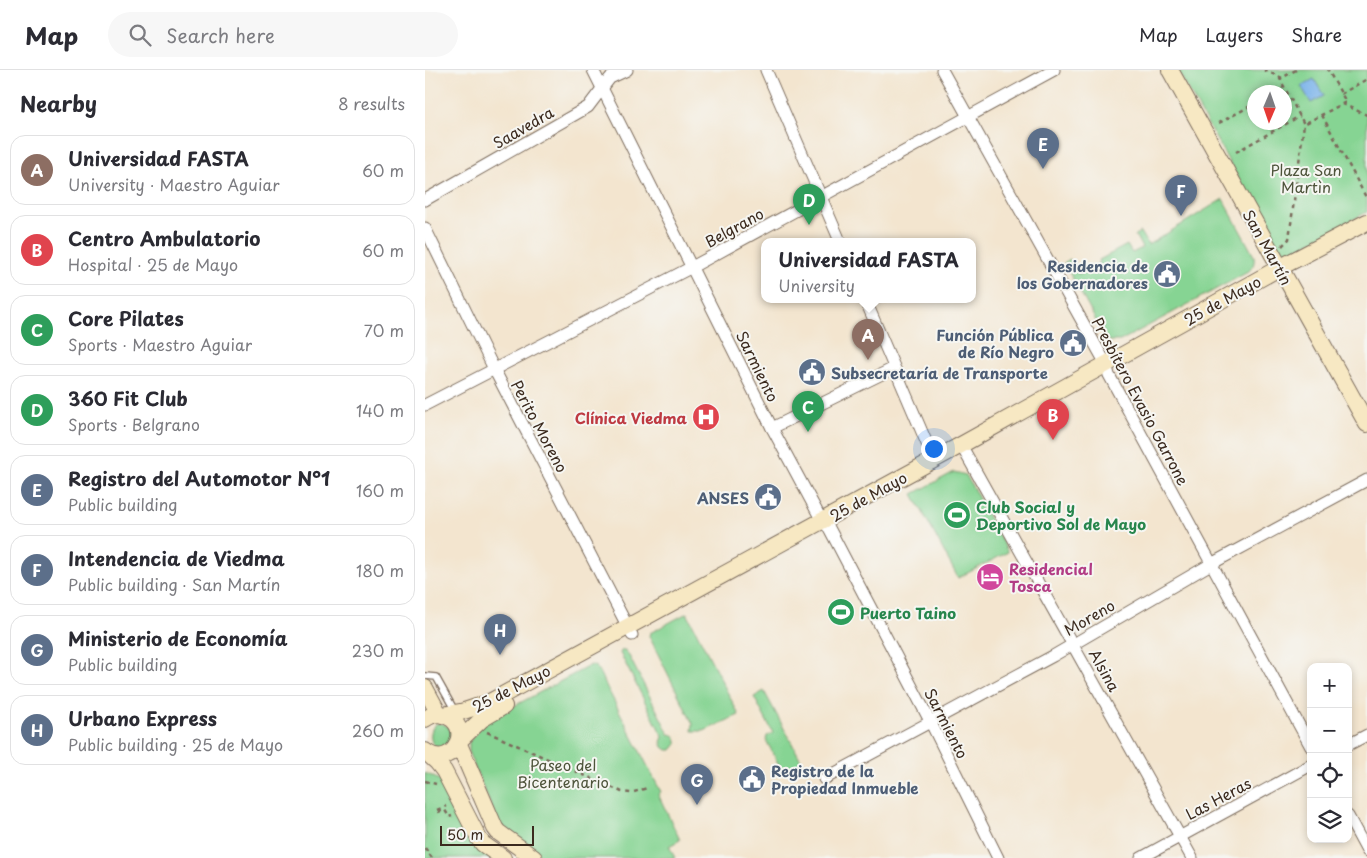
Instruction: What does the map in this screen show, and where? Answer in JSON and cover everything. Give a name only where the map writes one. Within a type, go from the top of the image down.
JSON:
[{"type":"main road","name":"San Martín","points":[[1170,70],[1367,424]]},
{"type":"main road","name":"25 de Mayo","points":[[441,715],[488,703],[630,630],[1107,370],[1282,273],[1367,222]]},
{"type":"main road","name":"25 de Mayo","points":[[1282,273],[1367,234]]},
{"type":"main road","name":"25 de Mayo","points":[[825,525],[934,460],[964,449]]},
{"type":"main road","name":"25 de Mayo","points":[[425,751],[436,756],[442,756],[453,750],[458,742],[482,719],[630,630]]},
{"type":"main road","points":[[425,688],[441,715]]},
{"type":"main road","name":"25 de Mayo","points":[[441,715],[452,718],[456,723],[460,734],[458,742]]},
{"type":"main road","points":[[458,742],[495,828],[534,858]]},
{"type":"main road","points":[[425,751],[444,771],[479,839],[503,858]]},
{"type":"street","name":"Sarmiento","points":[[593,70],[772,428],[930,721],[998,858]]},
{"type":"street","name":"Saavedra","points":[[425,200],[588,107],[610,78],[627,70]]},
{"type":"street","points":[[766,70],[839,238]]},
{"type":"street","name":"Presbítero Evasio Garrone","points":[[942,70],[1307,740]]},
{"type":"street","name":"Belgrano","points":[[425,405],[692,267],[1053,70]]},
{"type":"street","name":"Perito Moreno","points":[[425,228],[494,369],[630,630]]},
{"type":"street","points":[[867,303],[934,460]]},
{"type":"street","points":[[772,428],[894,368]]},
{"type":"street","name":"Alsina","points":[[964,449],[1192,858]]},
{"type":"street","name":"Moreno","points":[[824,779],[1073,643],[1211,564],[1367,480]]},
{"type":"street","points":[[1352,743],[1367,735]]},
{"type":"street","name":"Las Heras","points":[[1141,858],[1307,767]]},
{"type":"street","points":[[1352,823],[1367,851]]},
{"type":"lane","points":[[425,676],[436,677],[441,715]]},
{"type":"path","points":[[1264,70],[1282,78]]},
{"type":"path","points":[[1282,78],[1296,70]]},
{"type":"path","points":[[1305,124],[1346,102],[1328,70]]},
{"type":"path","points":[[1282,78],[1280,79],[1283,85]]},
{"type":"path","points":[[1341,94],[1367,79]]},
{"type":"path","points":[[1279,248],[1289,240],[1305,124],[1292,102]]},
{"type":"path","points":[[1342,104],[1367,115]]},
{"type":"path","points":[[1219,123],[1247,108]]},
{"type":"path","points":[[1322,115],[1367,199]]},
{"type":"path","points":[[1235,152],[1300,116]]},
{"type":"path","points":[[481,730],[622,792],[631,793],[647,788]]},
{"type":"path","points":[[447,805],[438,811],[445,810],[449,817],[453,816]]},
{"type":"path","points":[[425,848],[432,858]]},
{"type":"green space","name":"Plaza San Martìn","points":[[1177,70],[1367,70],[1367,212],[1291,253],[1281,254]]},
{"type":"green space","points":[[1223,199],[1254,256],[1254,263],[1248,272],[1120,341],[1109,341],[1064,263],[1070,259],[1078,274],[1100,263],[1099,260],[1127,245],[1132,253],[1142,248],[1135,235],[1140,232],[1148,245]]},
{"type":"green space","name":"Club Social y Deportivo Sol de Mayo","points":[[954,472],[966,475],[1008,552],[958,578],[913,494]]},
{"type":"green space","points":[[687,613],[739,715],[704,731],[692,731],[693,724],[649,636],[650,633]]},
{"type":"green space","points":[[622,650],[625,650],[628,654],[669,734],[676,738],[677,744],[672,750],[667,750],[663,747],[661,742],[663,737],[620,653]]},
{"type":"green space","name":"Paseo del Bicentenario","points":[[591,665],[598,670],[661,792],[658,794],[680,840],[669,846],[675,858],[543,858],[500,827],[469,754],[469,742],[484,722]]},
{"type":"green space","points":[[764,691],[803,764],[787,772],[783,772],[781,769],[766,740],[767,736],[773,733],[754,697]]},
{"type":"green space","points":[[438,723],[448,727],[451,733],[449,743],[443,747],[437,747],[431,741],[432,730]]},
{"type":"green space","points":[[425,773],[441,781],[495,858],[425,858]]},
{"type":"water","points":[[1314,79],[1324,96],[1311,103],[1301,86]]},
{"type":"place","name":"Registro del Automotor N°1","points":[[1043,169]]},
{"type":"place","name":"Intendencia de Viedma","points":[[1181,216]]},
{"type":"place","name":"360 Fit Club","points":[[809,225]]},
{"type":"place","name":"Residencia de los Gobernadores","points":[[1167,274]]},
{"type":"place","name":"Función Pública de Río Negro","points":[[1073,343]]},
{"type":"place","name":"Universidad FASTA","points":[[868,360]]},
{"type":"place","name":"Subsecretaría de Transporte","points":[[812,372]]},
{"type":"place","name":"Clínica Viedma","points":[[706,417]]},
{"type":"place","name":"Core Pilates","points":[[808,432]]},
{"type":"place","name":"Centro Ambulatorio","points":[[1053,440]]},
{"type":"place","name":"ANSES","points":[[768,497]]},
{"type":"place","name":"Club Social y Deportivo Sol de Mayo","points":[[957,515]]},
{"type":"place","name":"Residencial Tosca","points":[[990,577]]},
{"type":"place","name":"Puerto Taino","points":[[841,612]]},
{"type":"place","name":"Urbano Express","points":[[500,655]]},
{"type":"place","name":"Registro de la Propiedad Inmueble","points":[[752,779]]},
{"type":"place","name":"Ministerio de Economía","points":[[697,805]]}]
